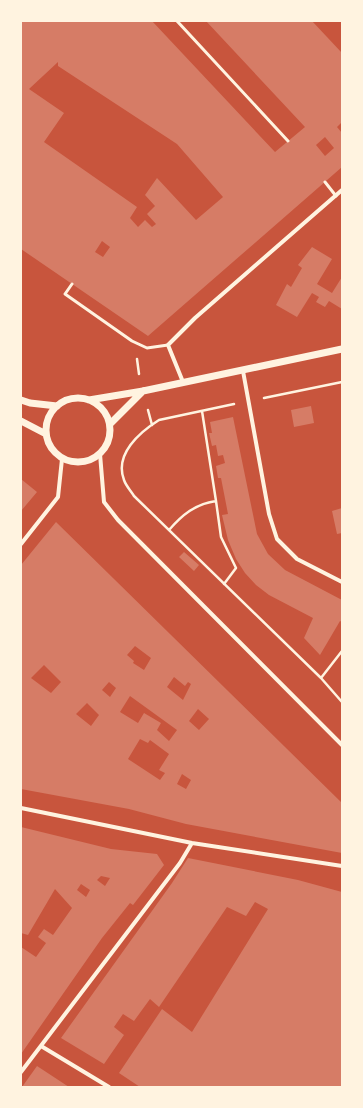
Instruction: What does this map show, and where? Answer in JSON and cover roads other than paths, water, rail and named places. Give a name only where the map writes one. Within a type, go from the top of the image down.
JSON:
[{"type":"street","points":[[183,382],[168,345],[194,318],[342,190]]},
{"type":"street","points":[[89,400],[243,371],[342,349]]},
{"type":"street","points":[[243,371],[269,514],[277,539],[297,559],[342,582]]},
{"type":"street","points":[[110,424],[143,391]]},
{"type":"street","points":[[78,398],[89,400],[98,405],[106,414],[110,424],[110,436],[106,446],[100,454],[91,460],[81,463],[71,462],[54,452],[48,444],[46,424],[50,414],[57,406],[67,400],[78,398]]},
{"type":"street","points":[[21,400],[30,403],[57,406]]},
{"type":"street","points":[[21,421],[46,434]]},
{"type":"street","points":[[100,454],[104,502],[118,520],[342,745]]},
{"type":"street","points":[[21,544],[58,497],[62,458]]},
{"type":"street","points":[[21,808],[192,843],[342,866]]},
{"type":"street","points":[[21,1072],[180,863],[192,843]]},
{"type":"street","points":[[41,1046],[109,1087]]},
{"type":"lane","points":[[177,21],[288,141]]},
{"type":"lane","points":[[325,182],[336,196]]},
{"type":"lane","points":[[72,284],[65,294],[132,341],[148,348],[168,345]]}]
